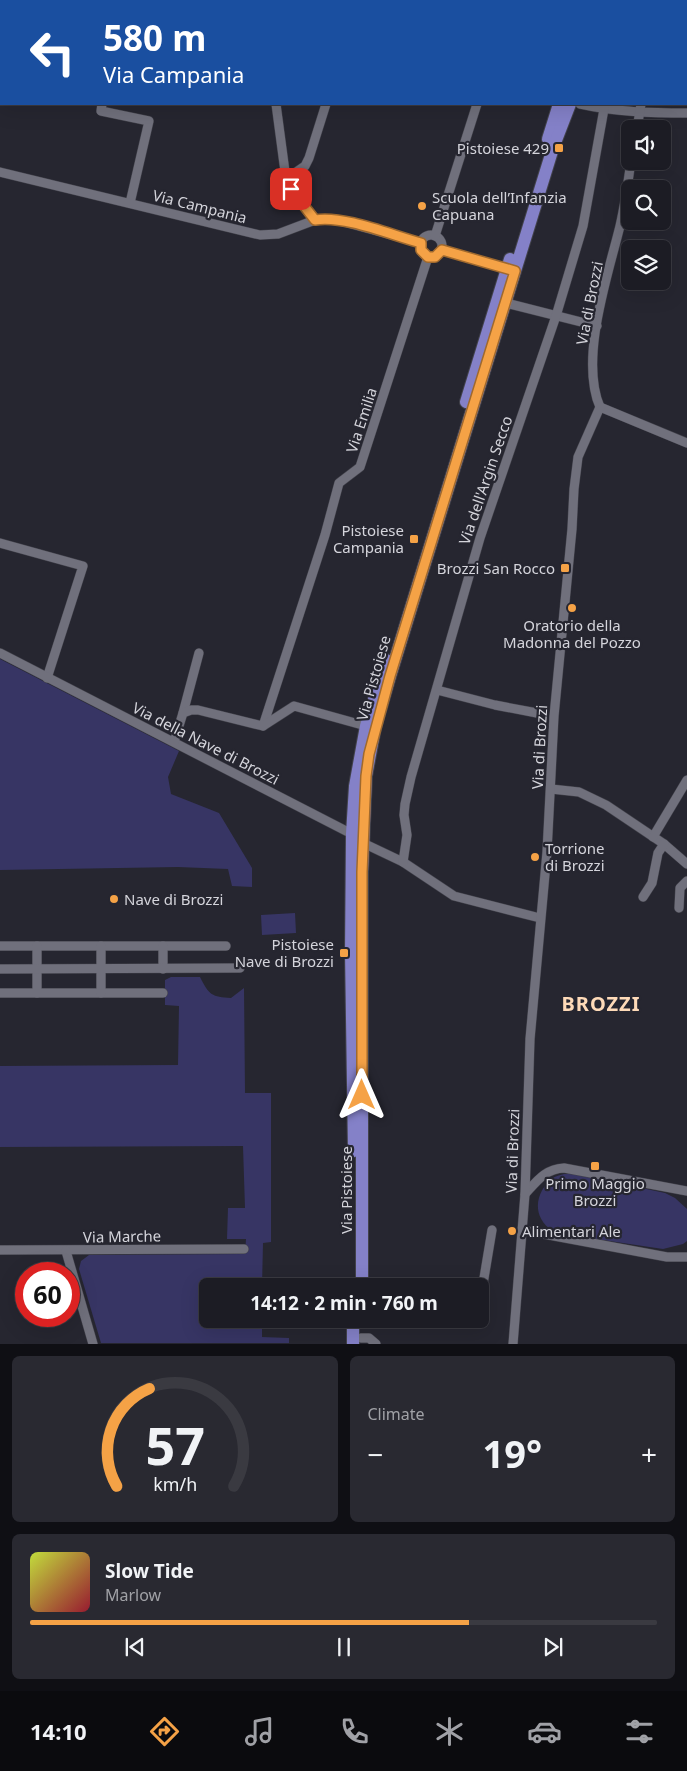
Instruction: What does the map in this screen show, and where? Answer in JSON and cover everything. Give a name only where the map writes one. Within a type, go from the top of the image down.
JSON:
[{"type":"main road","name":"Via Pistoiese","points":[[354,1278],[351,952],[352,834],[356,775],[366,726],[510,270],[559,105]]},
{"type":"main road","name":"Via Pistoiese","points":[[362,1278],[363,843],[366,776],[375,728],[506,303],[510,270],[570,105]]},
{"type":"main road","points":[[355,1328],[359,1342]]},
{"type":"main road","points":[[359,1342],[361,1328]]},
{"type":"street","points":[[102,105],[101,111],[149,121],[130,203]]},
{"type":"street","points":[[276,105],[286,179],[297,199],[315,220]]},
{"type":"street","points":[[286,179],[305,166],[326,105]]},
{"type":"street","points":[[435,236],[477,105]]},
{"type":"street","points":[[585,105],[604,109],[640,108],[687,112]]},
{"type":"street","name":"Via dell'Argin Secco","points":[[404,862],[407,835],[404,816],[405,804],[480,538],[556,316],[583,226],[604,109]]},
{"type":"street","name":"Via di Brozzi","points":[[513,1344],[522,1230],[530,1039],[551,789],[551,715],[576,470],[578,457],[600,407],[595,393],[593,378],[597,326],[621,218],[629,170]]},
{"type":"street","name":"Via Campania","points":[[0,172],[260,235],[278,234],[325,218],[341,220],[421,243]]},
{"type":"street","points":[[428,236],[435,236],[442,243],[442,250],[435,257],[428,257],[421,250],[421,243],[428,236]]},
{"type":"street","points":[[442,250],[510,270]]},
{"type":"street","name":"Via Emilia","points":[[263,726],[274,697],[339,484],[360,468],[428,257]]},
{"type":"street","points":[[506,303],[597,326]]},
{"type":"street","points":[[600,407],[687,443]]},
{"type":"street","points":[[0,543],[83,566],[47,678]]},
{"type":"street","points":[[174,742],[199,652]]},
{"type":"street","name":"Via della Nave di Brozzi","points":[[0,653],[352,834]]},
{"type":"street","points":[[437,690],[495,706],[537,713]]},
{"type":"street","points":[[183,713],[198,710],[263,726],[294,706],[366,726]]},
{"type":"street","points":[[653,836],[687,780]]},
{"type":"street","points":[[551,789],[574,791],[606,804],[664,844],[687,864]]},
{"type":"street","points":[[363,843],[404,862],[454,896],[540,918]]},
{"type":"street","points":[[643,897],[652,883],[658,853],[664,844]]},
{"type":"street","points":[[679,908],[680,888],[687,881]]},
{"type":"street","points":[[0,946],[226,946]]},
{"type":"street","points":[[37,946],[38,993]]},
{"type":"street","points":[[101,946],[101,993]]},
{"type":"street","points":[[162,946],[163,968]]},
{"type":"street","points":[[0,969],[240,968]]},
{"type":"street","points":[[0,993],[163,993]]},
{"type":"street","points":[[524,1194],[544,1174],[556,1168],[687,1191]]},
{"type":"street","points":[[484,1278],[492,1230]]},
{"type":"street","points":[[522,1230],[667,1257],[687,1257]]},
{"type":"street","name":"Via Marche","points":[[0,1250],[244,1249]]},
{"type":"street","points":[[66,1251],[93,1344]]},
{"type":"street","points":[[359,1342],[369,1338],[376,1344]]},
{"type":"shaded area","points":[[0,659],[179,751],[168,777],[171,794],[219,813],[252,868],[252,887],[232,886],[228,869],[178,867],[0,870]]},
{"type":"shaded area","points":[[295,913],[296,933],[262,935],[261,915]]},
{"type":"shaded area","points":[[171,977],[200,977],[206,988],[212,994],[219,997],[231,998],[244,988],[245,1093],[271,1093],[271,1242],[263,1243],[262,1278],[199,1278],[199,1328],[262,1328],[262,1337],[289,1338],[289,1343],[101,1343],[80,1272],[81,1261],[89,1255],[245,1254],[246,1239],[227,1239],[228,1208],[245,1208],[243,1146],[0,1147],[0,1066],[178,1065],[179,1006],[165,1005],[165,980]]},
{"type":"shaded area","points":[[564,1174],[576,1174],[665,1193],[675,1198],[687,1209],[687,1241],[683,1244],[663,1249],[556,1233],[543,1222],[538,1209],[538,1202],[540,1194],[550,1180]]},
{"type":"tunnel","points":[[537,713],[548,715]]},
{"type":"place","name":"Pistoiese 429","points":[[559,148]]},
{"type":"place","name":"Scuola dell’Infanzia Capuana","points":[[422,206]]},
{"type":"place","name":"Pistoiese Campania","points":[[414,539]]},
{"type":"place","name":"Brozzi San Rocco","points":[[565,568]]},
{"type":"place","name":"Oratorio della Madonna del Pozzo","points":[[572,608]]},
{"type":"place","name":"Torrione di Brozzi","points":[[535,857]]},
{"type":"place","name":"Nave di Brozzi","points":[[114,899]]},
{"type":"place","name":"Pistoiese Nave di Brozzi","points":[[344,953]]},
{"type":"place","name":"Primo Maggio Brozzi","points":[[595,1166]]},
{"type":"place","name":"Alimentari Ale","points":[[512,1231]]},
{"type":"district","name":"BROZZI","points":[[601,1003]]},
{"type":"route","points":[[291,189],[315,220],[325,218],[341,220],[421,243],[422,253],[431,258],[438,256],[442,250],[515,271],[390,676],[369,754],[366,776],[362,872],[362,1095]]}]
